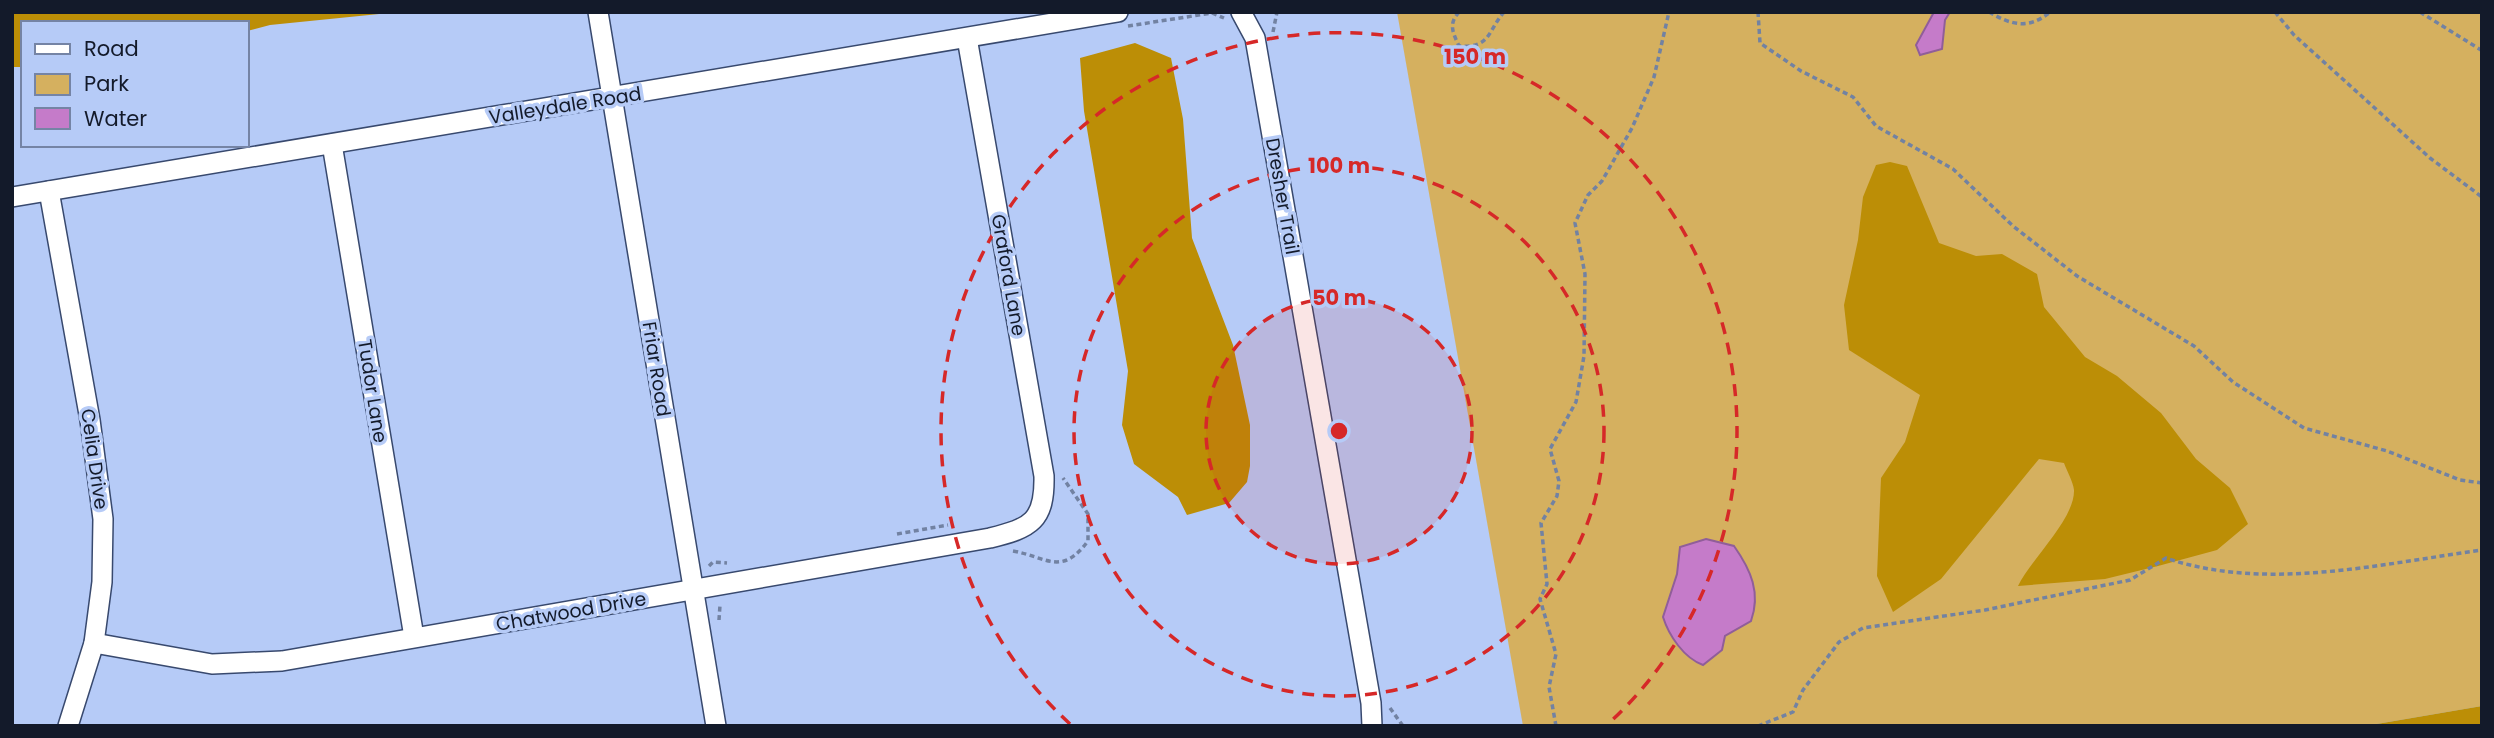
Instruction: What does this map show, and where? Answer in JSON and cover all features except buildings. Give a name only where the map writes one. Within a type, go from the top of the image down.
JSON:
[{"type":"street","name":"Friar Road","points":[[598,12],[716,726]]},
{"type":"street","name":"Dresher Trail","points":[[1235,17],[1252,28],[1259,59],[1357,622],[1372,726]]},
{"type":"street","name":"Valleydale Road","points":[[12,197],[967,38],[1118,20]]},
{"type":"street","name":"Graford Lane","points":[[967,38],[1044,476],[1044,496],[1039,512]]},
{"type":"street","name":"Tudor Lane","points":[[332,145],[414,637]]},
{"type":"street","name":"Celia Drive","points":[[49,191],[101,498],[103,564],[94,643],[68,726]]},
{"type":"street","name":"Chatwood Drive","points":[[94,643],[212,664],[282,661],[990,538],[1019,531],[1039,512]]},
{"type":"path","points":[[1459,12],[1453,18],[1451,30],[1460,46],[1473,47],[1486,42],[1504,12]]},
{"type":"path","points":[[1556,726],[1549,687],[1556,654],[1540,599],[1547,584],[1541,523],[1557,496],[1559,481],[1550,449],[1576,402],[1584,356],[1585,274],[1575,223],[1588,195],[1602,181],[1632,128],[1654,77],[1669,12]]},
{"type":"path","points":[[1758,12],[1760,43],[1801,71],[1853,97],[1875,126],[1953,169],[2013,226],[2077,276],[2194,346],[2233,382],[2304,428],[2386,451],[2460,480],[2482,482]]},
{"type":"path","points":[[1989,12],[2011,25],[2038,22],[2050,12]]},
{"type":"path","points":[[2275,12],[2294,35],[2430,158],[2482,197]]},
{"type":"path","points":[[2420,12],[2481,50]]},
{"type":"path","points":[[1118,20],[1212,13],[1235,17]]},
{"type":"path","points":[[1008,551],[1055,564],[1070,559],[1088,541],[1088,514],[1066,485],[1062,472]]},
{"type":"path","points":[[894,534],[957,523]]},
{"type":"path","points":[[1758,726],[1793,712],[1803,690],[1839,642],[1863,628],[1985,610],[2130,580],[2166,558],[2198,569],[2273,574],[2482,550]]},
{"type":"path","points":[[708,568],[713,562],[732,563]]},
{"type":"path","points":[[713,601],[720,605],[725,600]]},
{"type":"green space","points":[[1397,12],[2482,12],[2482,706],[2365,726],[1523,726]]},
{"type":"shaded area","points":[[399,12],[270,25],[248,31],[248,21],[21,21],[21,67],[12,67],[12,13]]},
{"type":"shaded area","points":[[1135,43],[1171,58],[1183,119],[1192,238],[1233,345],[1250,425],[1250,466],[1247,482],[1229,503],[1187,515],[1178,497],[1134,464],[1122,425],[1128,371],[1084,111],[1080,58]]},
{"type":"shaded area","points":[[1890,162],[1907,166],[1939,243],[1976,256],[2002,254],[2037,274],[2044,307],[2085,357],[2117,376],[2161,413],[2196,459],[2230,488],[2248,524],[2217,550],[2158,566],[2105,579],[2018,586],[2068,513],[2074,490],[2064,463],[2039,459],[1941,579],[1893,612],[1877,576],[1881,478],[1905,442],[1920,395],[1849,350],[1844,305],[1858,240],[1863,197],[1876,165]]},
{"type":"shaded area","points":[[2482,706],[2482,726],[2365,726]]},
{"type":"water","points":[[1934,12],[1950,12],[1945,20],[1942,49],[1920,55],[1916,45]]},
{"type":"water","points":[[1706,539],[1734,546],[1753,582],[1755,601],[1751,621],[1725,636],[1722,650],[1703,665],[1678,646],[1663,617],[1677,574],[1680,547]]}]
